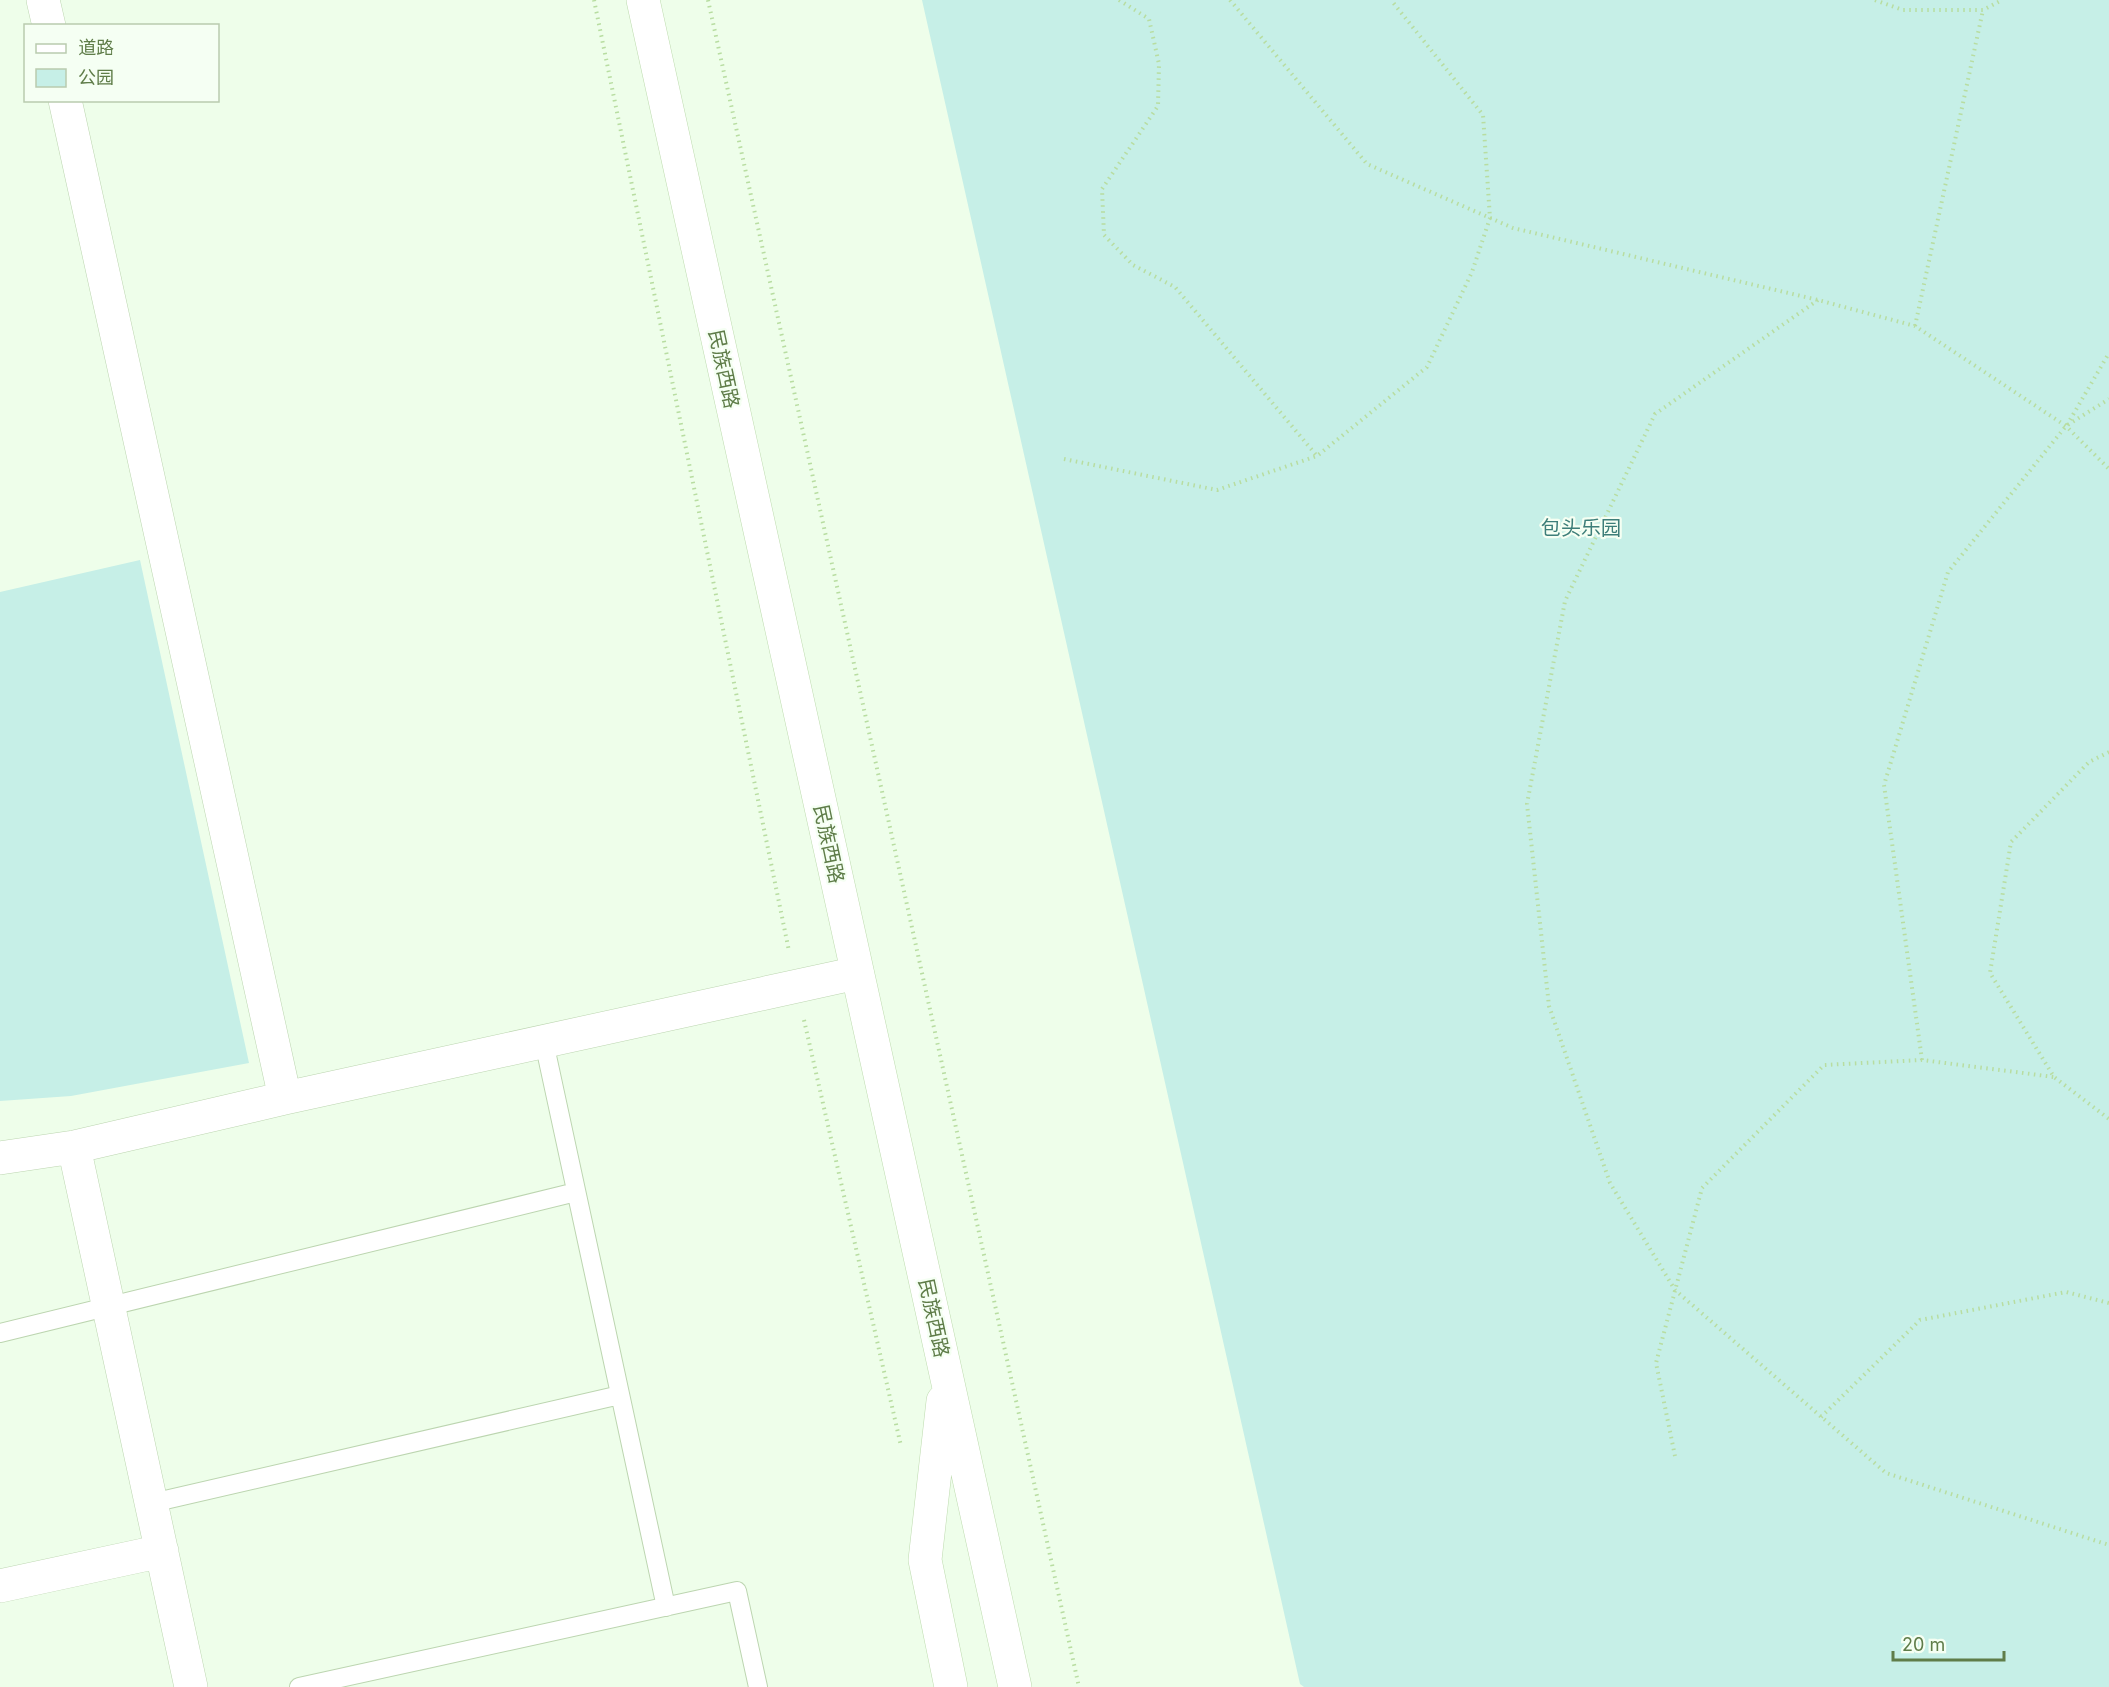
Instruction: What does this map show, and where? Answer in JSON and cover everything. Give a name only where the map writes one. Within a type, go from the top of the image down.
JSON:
[{"type":"street","points":[[43,0],[49,24]]},
{"type":"street","name":"民族西路","points":[[643,0],[1015,1687]]},
{"type":"street","points":[[65,102],[285,1098]]},
{"type":"street","points":[[0,1158],[75,1147],[285,1098],[858,973]]},
{"type":"street","points":[[75,1147],[191,1687]]},
{"type":"street","points":[[946,1372],[926,1560],[951,1687]]},
{"type":"street","points":[[0,1586],[162,1551]]},
{"type":"lane","points":[[544,1042],[666,1607]]},
{"type":"lane","points":[[0,1333],[576,1192]]},
{"type":"lane","points":[[152,1503],[620,1395]]},
{"type":"lane","points":[[299,1687],[737,1591],[758,1687]]},
{"type":"path","points":[[594,0],[796,986],[902,1453]]},
{"type":"path","points":[[708,0],[1079,1687]]},
{"type":"path","points":[[1119,0],[1149,19],[1159,64],[1158,106],[1102,189],[1104,235],[1133,265],[1175,287],[1317,456]]},
{"type":"path","points":[[1230,0],[1367,164],[1513,228],[1818,300],[1915,326],[2066,426],[2109,469]]},
{"type":"path","points":[[1064,459],[1217,490],[1317,456],[1427,366],[1472,272],[1490,218],[1483,115],[1391,0]]},
{"type":"path","points":[[1875,0],[1903,10],[1983,10],[2002,0]]},
{"type":"path","points":[[1915,326],[1983,10]]},
{"type":"path","points":[[1818,300],[1655,414],[1565,601],[1527,804],[1549,1006],[1610,1184],[1675,1290],[1886,1473],[2109,1545]]},
{"type":"path","points":[[1922,1060],[1884,785],[1948,572],[2066,426],[2109,353]]},
{"type":"path","points":[[2066,426],[2109,399]]},
{"type":"path","points":[[2109,752],[2089,762],[2010,842],[1990,973],[2054,1077],[2109,1119]]},
{"type":"path","points":[[1675,1456],[1656,1362],[1702,1188],[1824,1065],[1922,1060],[2054,1077]]},
{"type":"path","points":[[1821,1417],[1920,1320],[2066,1292],[2109,1303]]},
{"type":"green space","name":"包头乐园","points":[[922,0],[2109,0],[2109,1687],[1304,1687],[1300,1684]]},
{"type":"green space","points":[[140,560],[249,1063],[71,1096],[0,1101],[0,592]]}]
